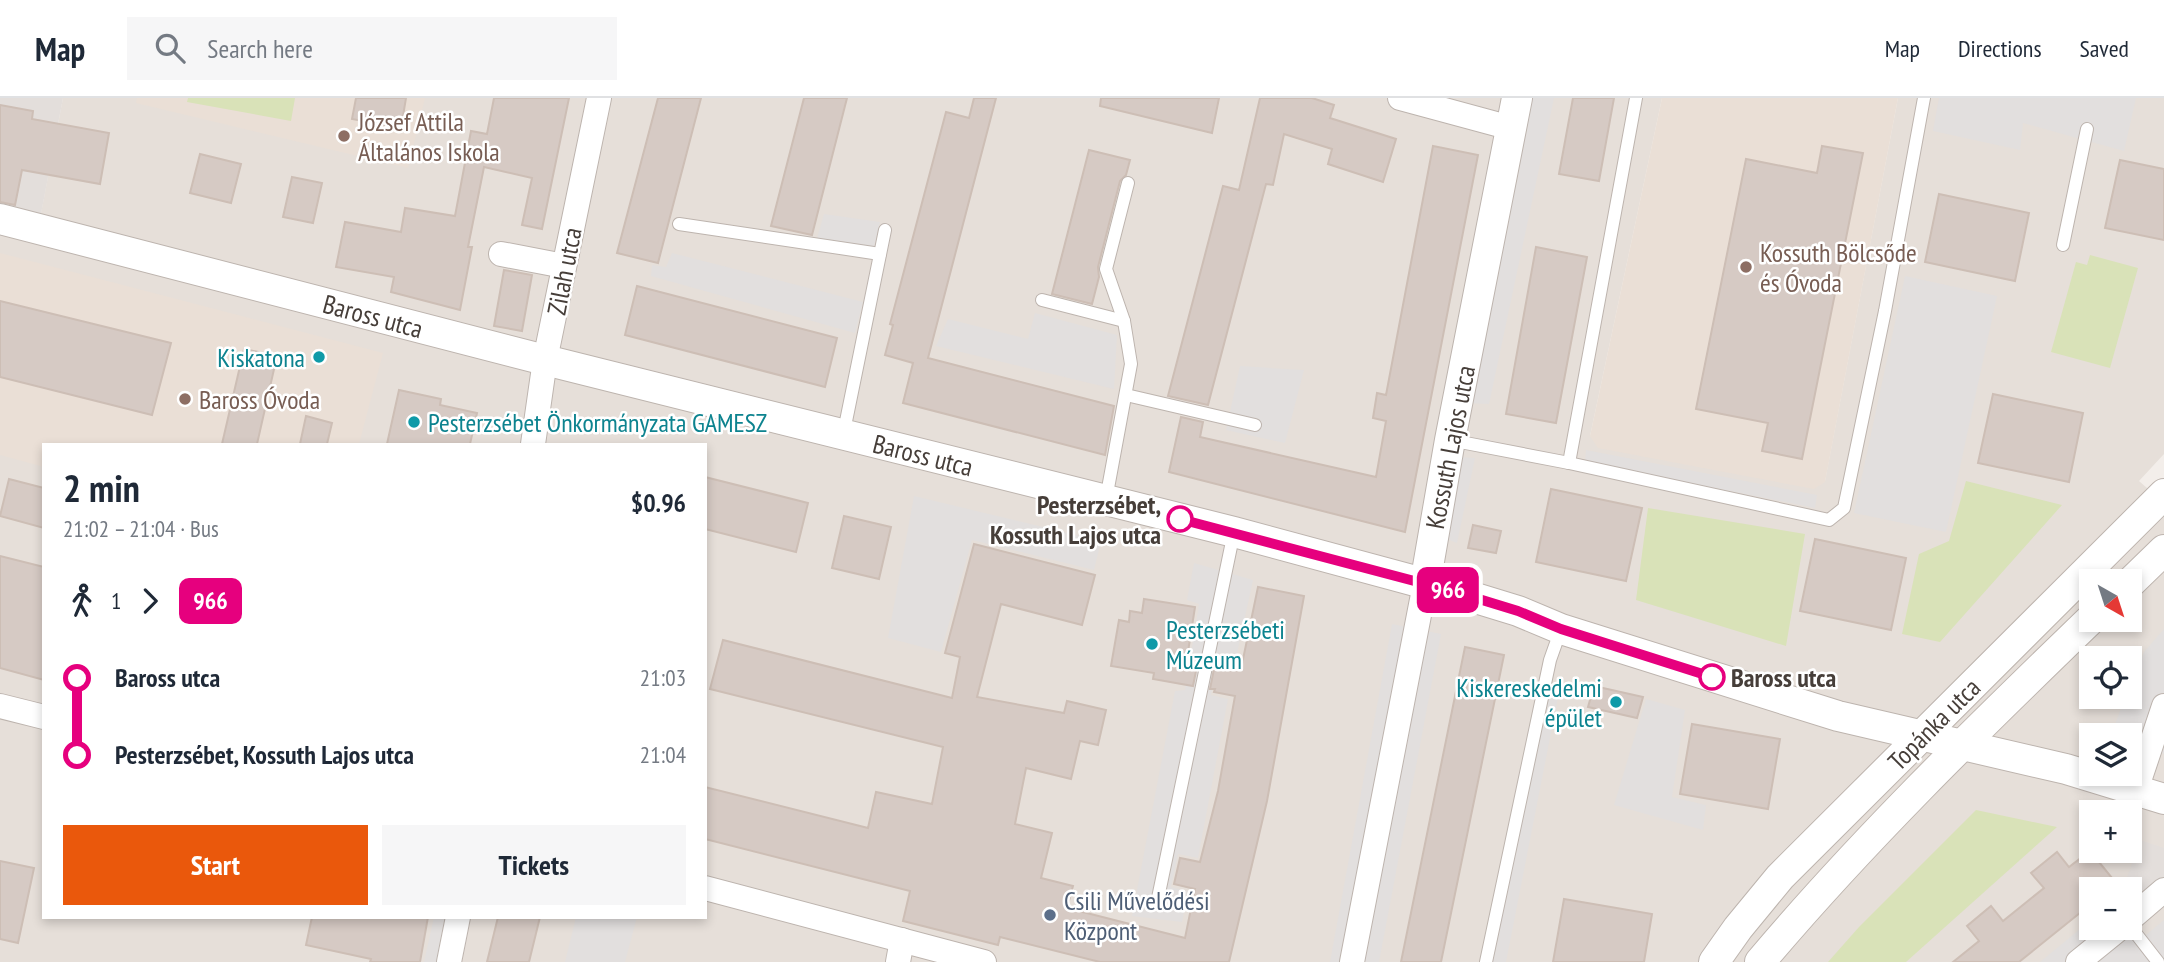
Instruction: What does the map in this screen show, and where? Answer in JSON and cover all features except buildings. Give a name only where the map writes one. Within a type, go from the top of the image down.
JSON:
[{"type":"street","name":"Zilah utca","points":[[533,443],[545,360],[599,98]]},
{"type":"street","points":[[1400,98],[1511,128]]},
{"type":"street","name":"Kossuth Lajos utca","points":[[1352,962],[1517,98]]},
{"type":"street","name":"Baross utca","points":[[0,219],[844,436],[1234,532],[1518,611],[1561,629],[1838,716],[2066,769],[2150,795]]},
{"type":"street","points":[[500,254],[564,266]]},
{"type":"street","name":"Topánka utca","points":[[1714,962],[1780,877],[2164,494]]},
{"type":"street","points":[[2142,571],[2164,550]]},
{"type":"street","name":"Topánka utca","points":[[1760,962],[1813,899],[1963,744],[2079,632]]},
{"type":"street","points":[[0,706],[42,716]]},
{"type":"street","points":[[2150,795],[2164,706]]},
{"type":"street","points":[[707,889],[900,951],[984,962]]},
{"type":"street","points":[[2142,909],[2164,890]]},
{"type":"street","points":[[449,962],[458,919]]},
{"type":"street","points":[[2078,962],[2105,940]]},
{"type":"lane","points":[[1569,463],[1636,98]]},
{"type":"lane","points":[[1450,440],[1829,520],[1844,508],[1885,311],[1924,98]]},
{"type":"lane","points":[[2063,245],[2087,130]]},
{"type":"lane","points":[[1106,500],[1131,364],[1124,321],[1106,269],[1128,183]]},
{"type":"lane","points":[[679,224],[880,254]]},
{"type":"lane","points":[[844,436],[885,230]]},
{"type":"lane","points":[[1042,300],[1124,321]]},
{"type":"lane","points":[[1126,395],[1255,425]]},
{"type":"lane","points":[[1158,898],[1234,532]]},
{"type":"lane","points":[[1486,962],[1550,660],[1561,629]]},
{"type":"lane","points":[[2141,940],[2158,962]]},
{"type":"shaded area","points":[[0,98],[63,98],[41,214],[0,202]]},
{"type":"shaded area","points":[[63,98],[1662,98],[1590,436],[1825,481],[1898,98],[2164,98],[2164,454],[2139,481],[2164,503],[2164,962],[0,962],[0,202],[41,213]]},
{"type":"shaded area","name":"József Attila Általános Iskola","points":[[137,98],[425,98],[408,168],[136,103]]},
{"type":"shaded area","points":[[1524,98],[1554,98],[1489,404],[1465,403]]},
{"type":"shaded area","name":"Kossuth Bölcsőde és Óvoda","points":[[1662,98],[1898,98],[1825,482],[1814,489],[1598,448],[1590,436]]},
{"type":"shaded area","points":[[1939,98],[2136,98],[2124,151],[2023,123],[2020,150],[1933,131]]},
{"type":"shaded area","points":[[824,214],[880,222],[874,246],[817,238]]},
{"type":"shaded area","name":"Baross Óvoda","points":[[0,253],[383,353],[359,443],[42,443],[42,466],[0,455]]},
{"type":"shaded area","points":[[672,253],[863,302],[855,333],[651,276],[652,265],[666,267]]},
{"type":"shaded area","points":[[1905,276],[1997,296],[1946,532],[1854,513]]},
{"type":"shaded area","points":[[1035,313],[1117,335],[1114,389],[936,346],[948,319],[1028,339]]},
{"type":"shaded area","points":[[1240,366],[1304,370],[1285,443],[1226,430]]},
{"type":"shaded area","points":[[1586,450],[1817,495],[1815,508],[1585,462]]},
{"type":"shaded area","points":[[1458,457],[1475,458],[1457,543],[1442,537]]},
{"type":"shaded area","points":[[914,496],[1101,541],[1094,570],[972,540],[941,652],[888,638]]},
{"type":"shaded area","points":[[1194,563],[1253,580],[1235,663],[1218,660],[1211,695],[1228,699],[1198,858],[1178,854],[1171,887],[1188,891],[1182,922],[1132,916],[1175,691],[1185,690],[1199,604],[1187,600]]},
{"type":"shaded area","points":[[1392,624],[1441,634],[1379,962],[1330,962]]},
{"type":"shaded area","points":[[2164,629],[2164,754],[2142,745],[2142,723],[2116,723],[2121,709],[2142,709],[2144,652]]},
{"type":"shaded area","points":[[1548,692],[1559,692],[1506,962],[1492,962]]},
{"type":"shaded area","points":[[1646,699],[1685,710],[1672,797],[1706,805],[1703,830],[1614,805]]},
{"type":"shaded area","points":[[2142,841],[2164,848],[2164,882],[2142,899],[2142,877],[2127,877],[2132,863],[2142,863]]},
{"type":"shaded area","points":[[434,919],[448,919],[439,962],[424,962]]},
{"type":"shaded area","points":[[576,919],[636,919],[625,962],[565,962]]},
{"type":"shaded area","points":[[2164,920],[2164,962],[2040,962],[2079,930],[2079,940],[2142,940],[2142,930],[2146,935]]},
{"type":"green space","points":[[188,98],[295,98],[291,121],[187,102]]},
{"type":"green space","points":[[2090,255],[2138,268],[2110,368],[2051,352],[2076,262],[2087,265]]},
{"type":"green space","points":[[1966,481],[2062,505],[1940,642],[1902,634],[1919,554],[1949,541]]},
{"type":"green space","points":[[1648,508],[1805,534],[1786,646],[1636,600]]},
{"type":"green space","points":[[1976,810],[2057,827],[1906,962],[1828,962],[1859,927]]},
{"type":"bus line","name":"966","points":[[1180,519],[1456,592],[1712,677]]},
{"type":"place","name":"József Attila Általános Iskola","points":[[344,136]]},
{"type":"place","name":"Kossuth Bölcsőde és Óvoda","points":[[1746,267]]},
{"type":"place","name":"Kiskatona","points":[[319,357]]},
{"type":"place","name":"Baross Óvoda","points":[[185,399]]},
{"type":"place","name":"Pesterzsébet Önkormányzata GAMESZ","points":[[414,422]]},
{"type":"place","name":"Pesterzsébet, Kossuth Lajos utca","points":[[1180,519]]},
{"type":"place","name":"Pesterzsébeti Múzeum","points":[[1152,644]]},
{"type":"place","name":"Baross utca","points":[[1712,677]]},
{"type":"place","name":"Kiskereskedelmi épület","points":[[1616,702]]},
{"type":"place","name":"Csili Művelődési Központ","points":[[1050,915]]}]
